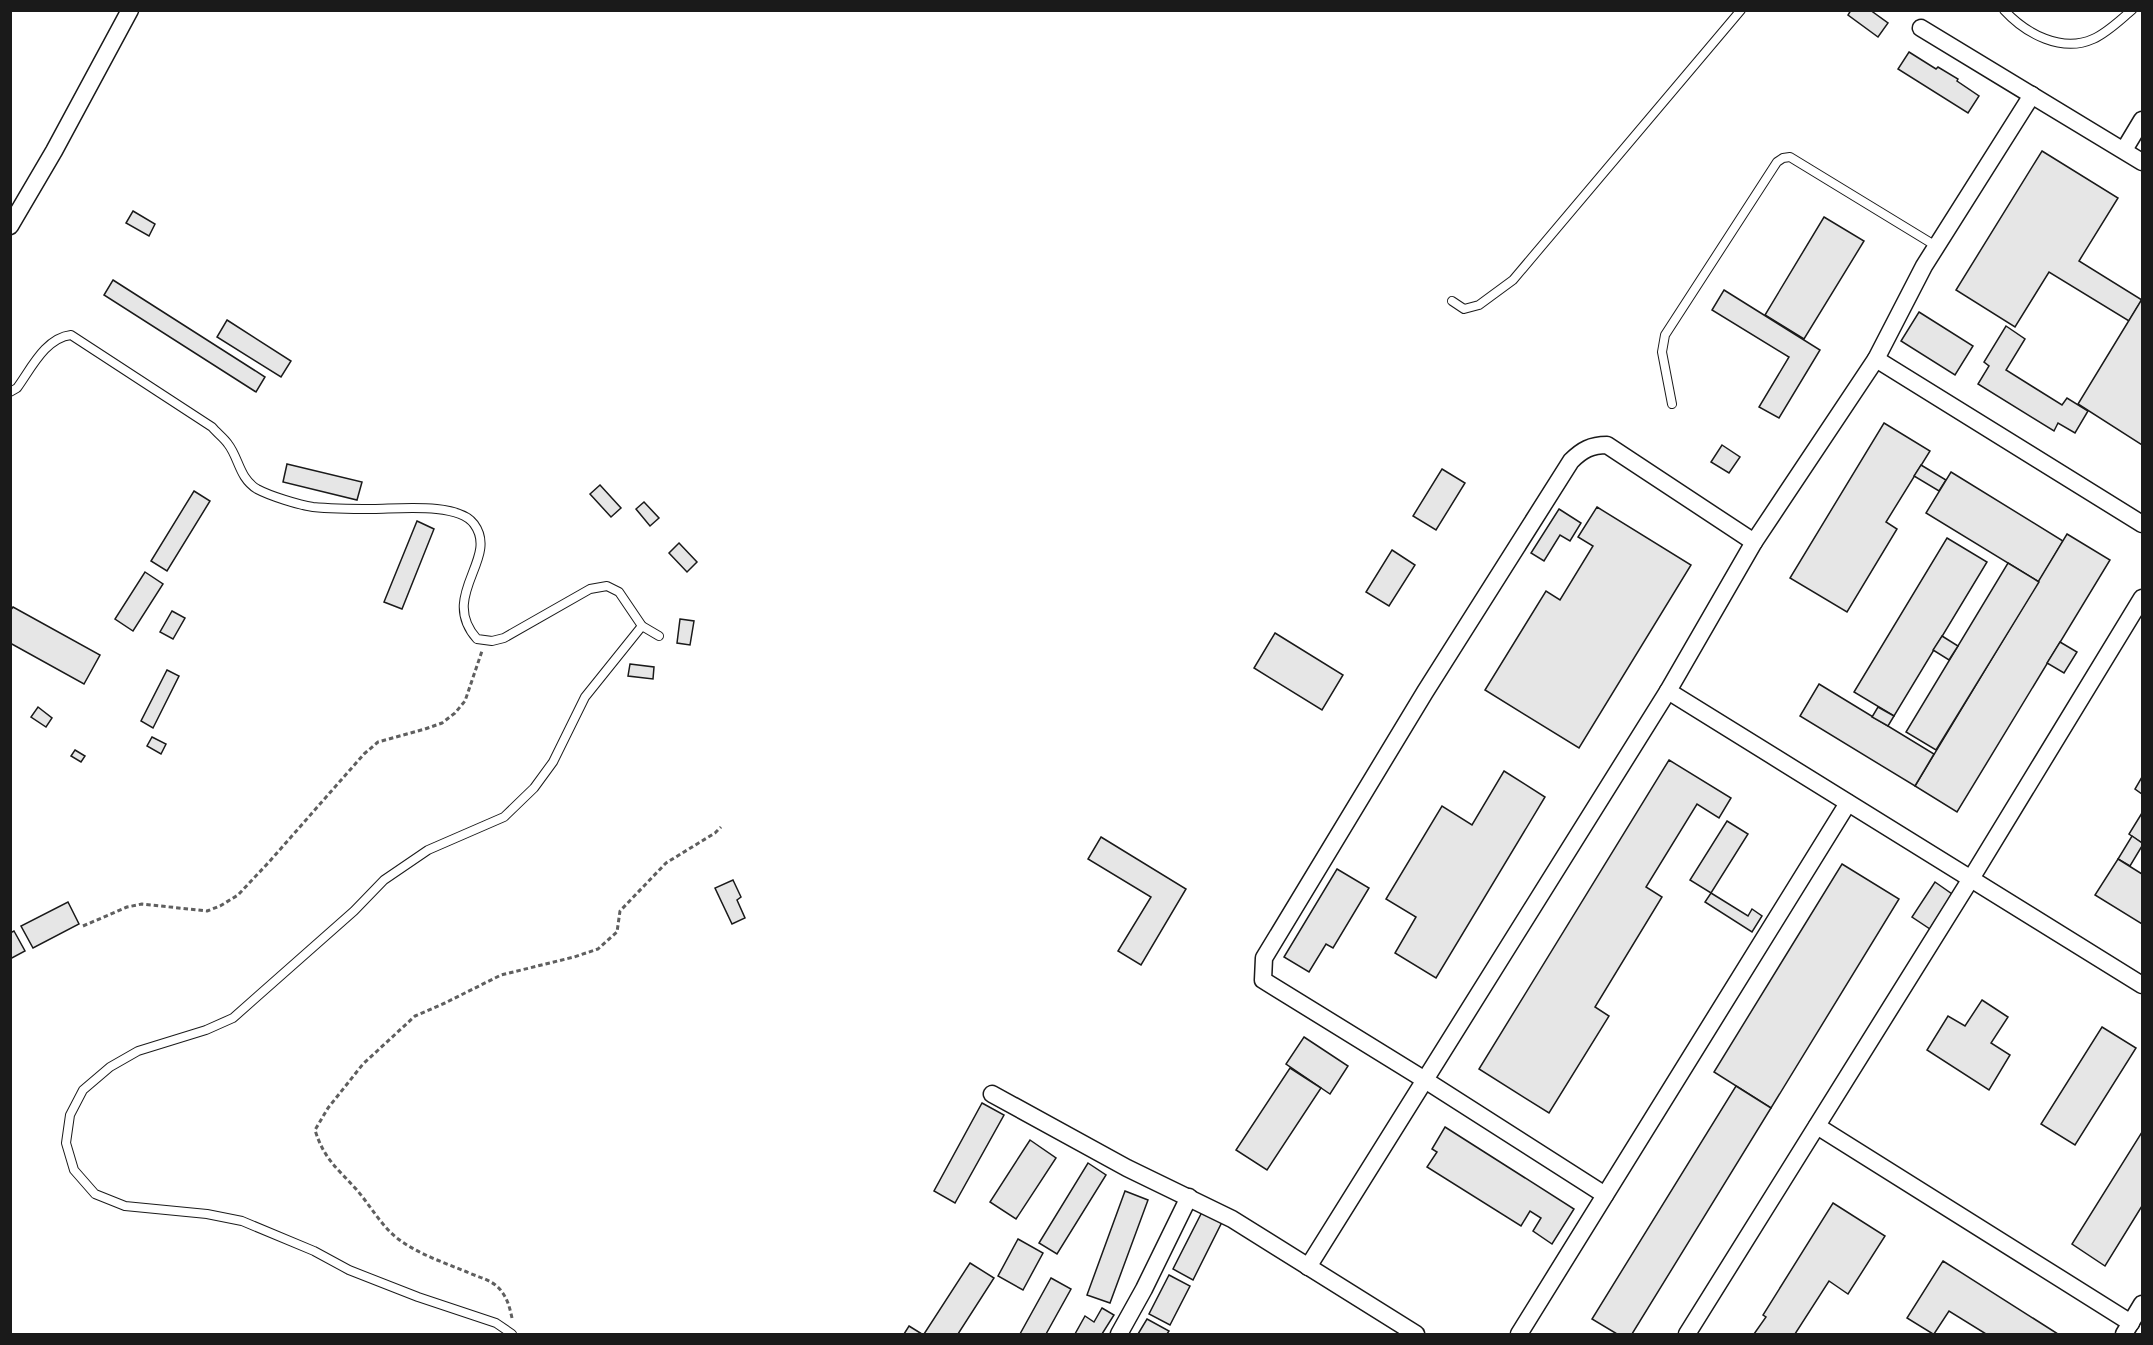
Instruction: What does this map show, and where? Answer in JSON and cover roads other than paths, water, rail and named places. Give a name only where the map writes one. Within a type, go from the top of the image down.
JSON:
[{"type":"street","points":[[10,226],[54,151],[130,10]]},
{"type":"street","points":[[1921,28],[2142,162]]},
{"type":"street","points":[[1308,1267],[1668,691],[1754,542],[1876,358],[1924,266],[2032,95]]},
{"type":"street","points":[[2124,150],[2142,120]]},
{"type":"street","points":[[1876,358],[2142,524]]},
{"type":"street","points":[[1605,1196],[1425,1080],[1263,980],[1264,958],[1419,702],[1571,461],[1581,451],[1593,445],[1607,445],[1754,542]]},
{"type":"street","points":[[1688,1335],[2142,598]]},
{"type":"street","points":[[1668,691],[1972,877],[2142,985]]},
{"type":"street","points":[[1519,1335],[1848,803]]},
{"type":"street","points":[[992,1094],[1127,1168],[1232,1219],[1416,1335]]},
{"type":"street","points":[[1817,1126],[2127,1329],[2142,1304]]},
{"type":"street","points":[[1119,1335],[1189,1197]]},
{"type":"lane","points":[[1452,301],[1464,309],[1479,305],[1513,280],[1741,10]]},
{"type":"lane","points":[[2004,10],[2014,22],[2034,33],[2054,42],[2071,45],[2094,39],[2132,10]]},
{"type":"lane","points":[[1672,404],[1662,352],[1665,334],[1777,162],[1783,158],[1790,157],[1936,246]]},
{"type":"lane","points":[[10,392],[18,388],[48,346],[60,336],[71,335],[212,428],[229,445],[240,472],[256,489],[311,507],[435,509],[457,514],[473,522],[479,534],[480,547],[478,559],[465,593],[463,613],[466,628],[477,639],[492,641],[510,635],[590,589],[607,586],[619,592],[642,626],[659,636]]},
{"type":"lane","points":[[512,1335],[496,1323],[418,1297],[349,1270],[314,1251],[242,1221],[207,1214],[125,1206],[95,1194],[74,1170],[66,1143],[70,1116],[83,1090],[110,1066],[138,1051],[206,1030],[233,1018],[354,911],[384,880],[428,850],[504,817],[534,788],[553,762],[585,697],[642,626]]}]
